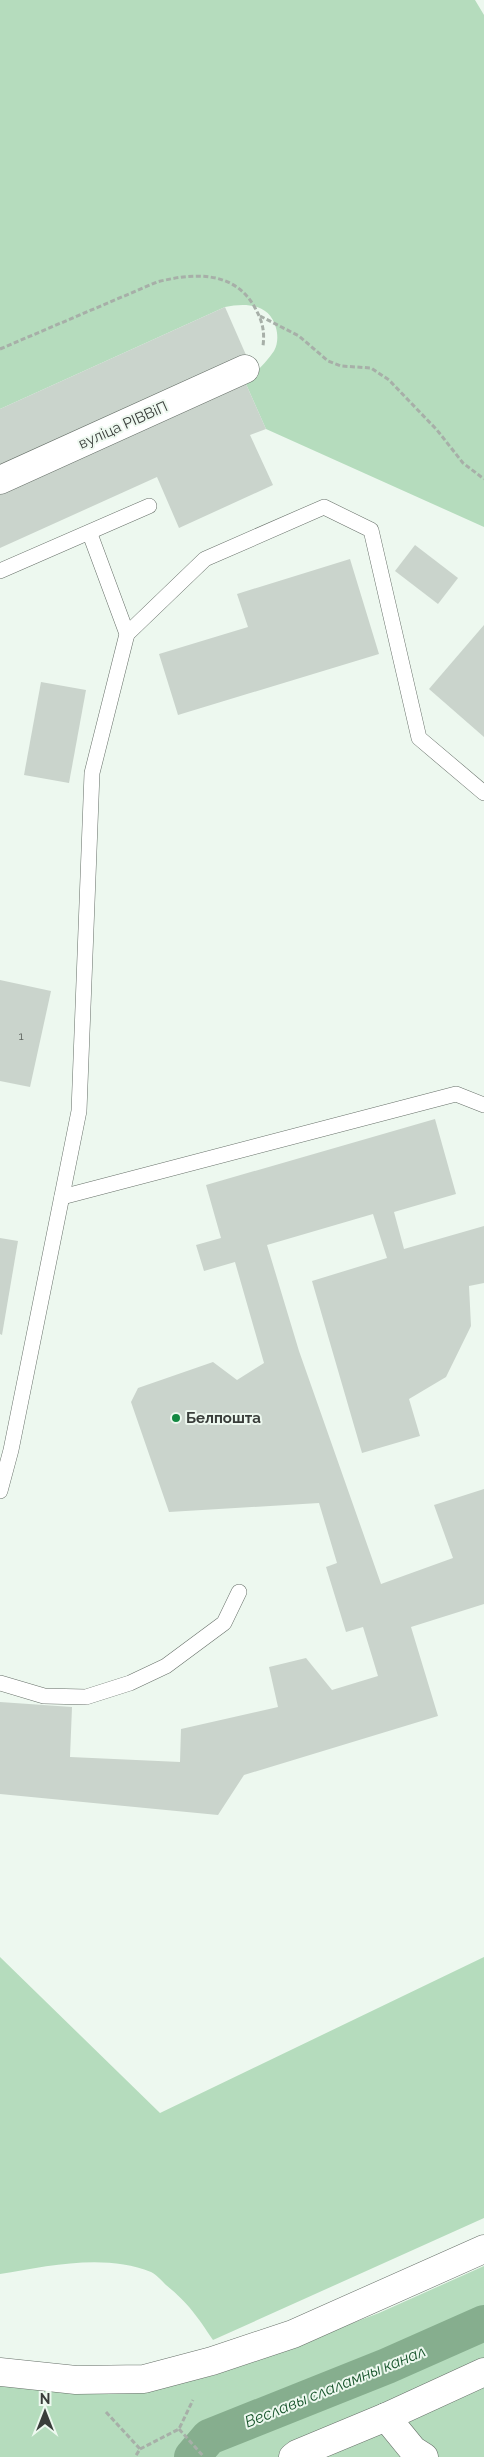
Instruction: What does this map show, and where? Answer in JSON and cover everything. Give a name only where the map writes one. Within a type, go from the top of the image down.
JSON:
[{"type":"street","name":"вуліца РІВВіП","points":[[0,480],[245,369]]},
{"type":"street","points":[[0,2372],[76,2380],[144,2379],[212,2361],[293,2334],[484,2249]]},
{"type":"street","points":[[293,2457],[484,2372]]},
{"type":"street","points":[[386,2417],[413,2450],[424,2457]]},
{"type":"lane","points":[[0,571],[90,534],[149,506]]},
{"type":"lane","points":[[0,1491],[11,1450],[79,1111],[92,773],[127,634],[205,559],[324,507],[371,530],[419,738],[484,793]]},
{"type":"lane","points":[[90,534],[127,634]]},
{"type":"lane","points":[[62,1197],[456,1094],[484,1105]]},
{"type":"lane","points":[[0,1683],[44,1696],[86,1697],[130,1683],[166,1666],[224,1622],[239,1592]]},
{"type":"path","points":[[0,349],[157,282],[199,275],[225,281],[238,288],[259,315],[265,331],[263,347],[257,358],[245,369]]},
{"type":"path","points":[[259,315],[299,336],[328,361],[341,366],[371,368],[389,380],[437,430],[463,463],[484,479]]},
{"type":"path","points":[[135,2457],[140,2449],[179,2429],[212,2361]]},
{"type":"path","points":[[76,2380],[140,2449]]},
{"type":"path","points":[[179,2429],[204,2457]]},
{"type":"green space","points":[[0,0],[475,0],[484,15],[484,527],[266,429],[246,384],[274,351],[277,334],[273,320],[268,314],[262,309],[248,305],[225,307],[0,409]]},
{"type":"green space","points":[[0,1957],[160,2113],[484,1957],[484,2218],[213,2340],[186,2304],[159,2278],[151,2272],[133,2266],[115,2263],[76,2263],[0,2274]]},
{"type":"green space","points":[[484,2266],[484,2367],[286,2457],[0,2457],[0,2385],[76,2394],[143,2392],[215,2375],[379,2313]]},
{"type":"green space","points":[[484,2376],[484,2457],[430,2457],[391,2418]]},
{"type":"green space","points":[[385,2421],[418,2457],[293,2457]]},
{"type":"building","points":[[225,307],[246,355],[0,466],[0,409]]},
{"type":"building","points":[[246,384],[266,429],[250,435],[273,485],[179,528],[157,477],[0,548],[0,494]]},
{"type":"building","points":[[415,545],[458,578],[438,604],[395,571]]},
{"type":"building","points":[[350,559],[379,654],[178,715],[159,654],[248,627],[237,594]]},
{"type":"building","points":[[484,625],[484,737],[429,689]]},
{"type":"building","points":[[41,682],[86,690],[69,783],[24,775]]},
{"type":"building","points":[[0,980],[51,991],[30,1087],[0,1081]]},
{"type":"building","points":[[435,1119],[456,1194],[394,1212],[404,1249],[484,1226],[484,1283],[469,1286],[471,1326],[446,1377],[409,1399],[420,1436],[362,1453],[312,1281],[387,1258],[373,1214],[267,1245],[299,1351],[381,1584],[453,1558],[434,1505],[484,1489],[484,1604],[411,1627],[438,1716],[244,1775],[218,1815],[0,1794],[0,1702],[72,1707],[70,1757],[180,1762],[181,1729],[278,1707],[269,1667],[306,1658],[332,1690],[378,1676],[363,1627],[346,1632],[326,1567],[337,1563],[319,1503],[169,1512],[131,1402],[138,1388],[213,1362],[237,1380],[264,1363],[235,1262],[204,1271],[196,1245],[221,1238],[206,1185]]},
{"type":"building","points":[[0,1238],[18,1241],[2,1335],[0,1334]]},
{"type":"waterway","name":"Веславы слаламны канал","points":[[192,2457],[209,2437],[387,2366],[484,2323]]},
{"type":"place","name":"Белпошта","points":[[176,1418]]}]
